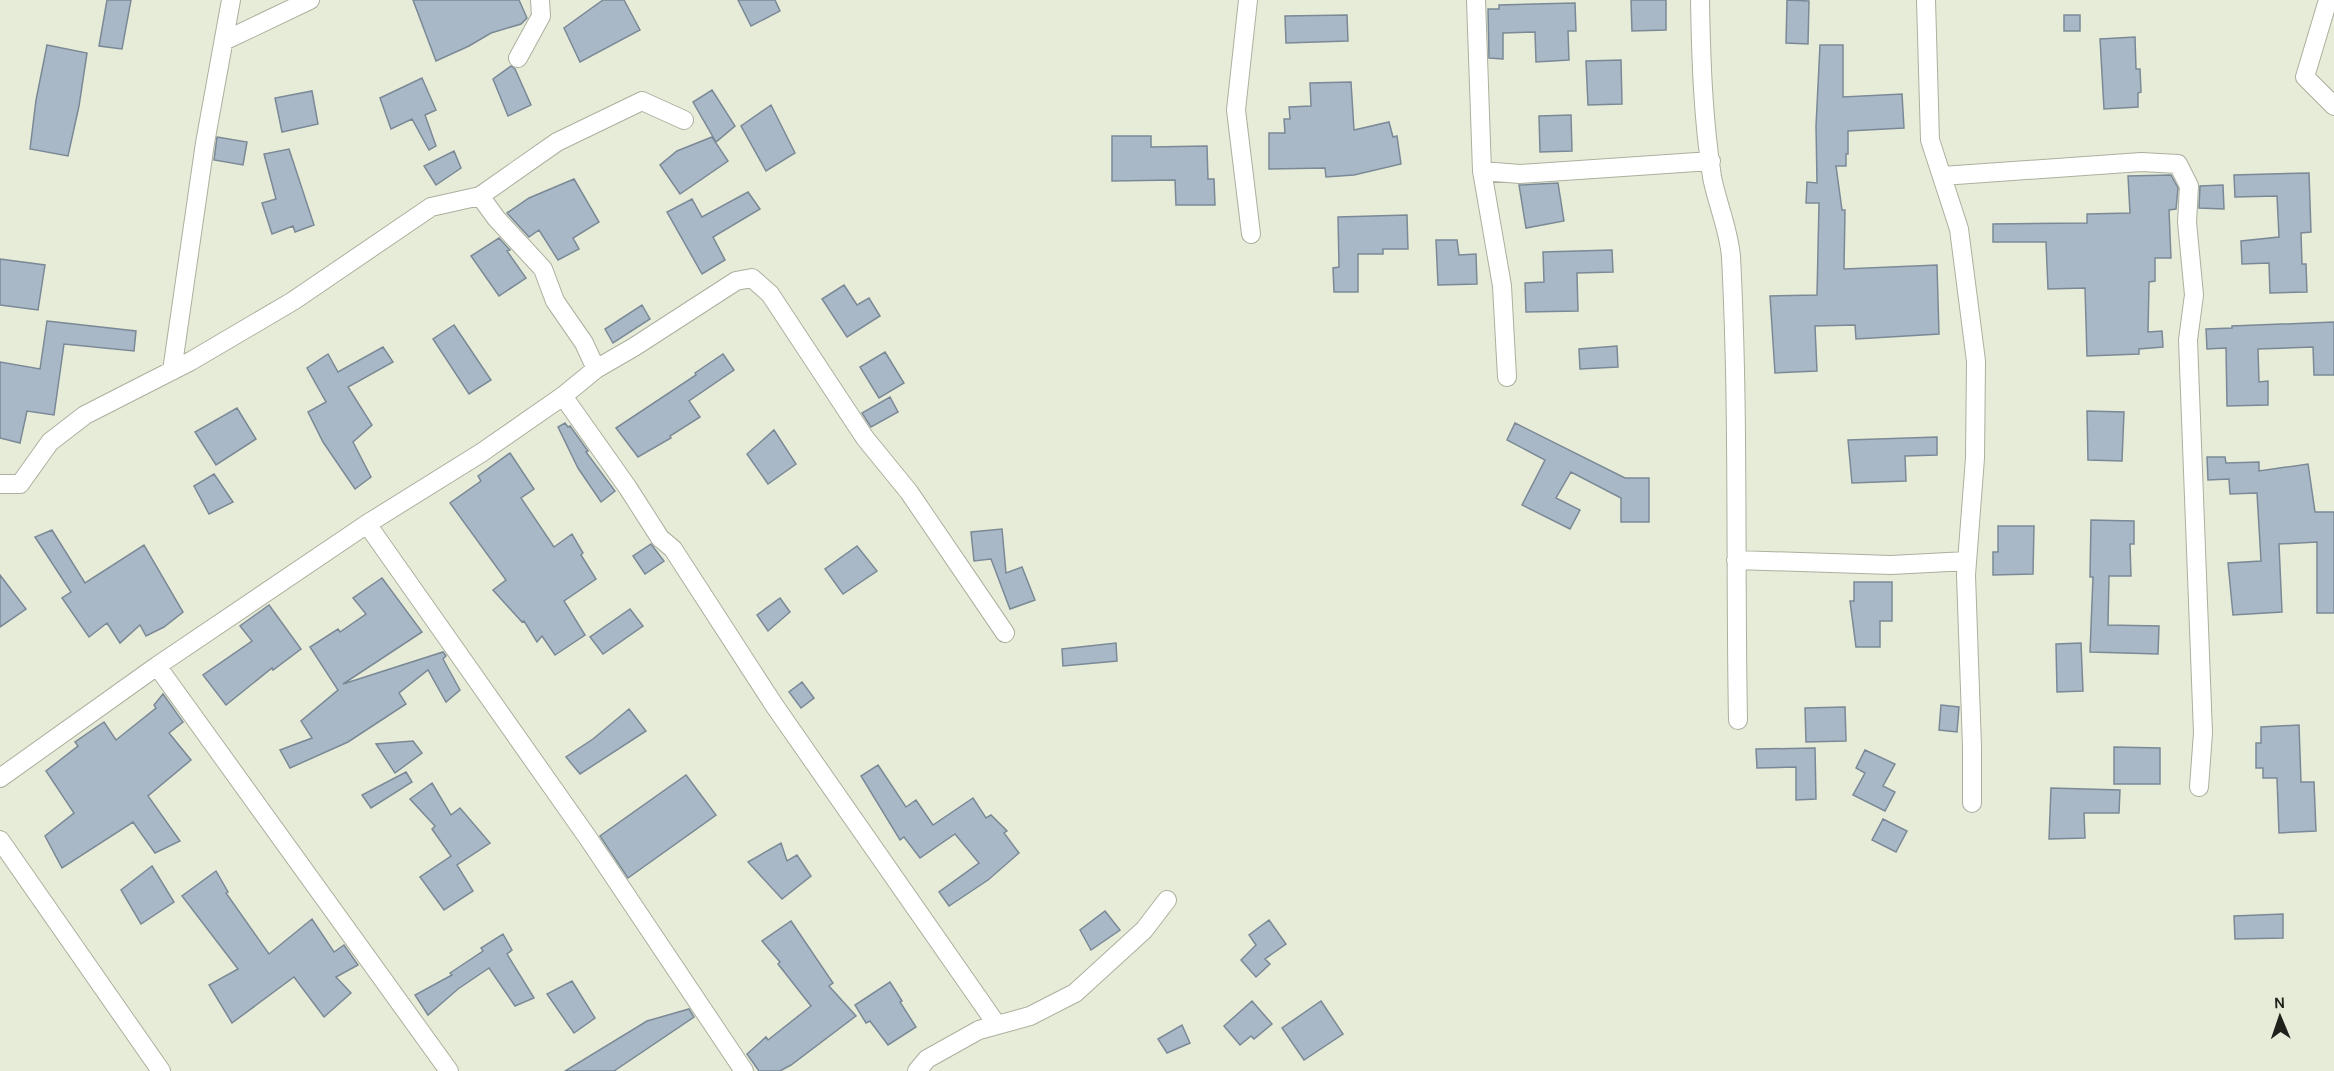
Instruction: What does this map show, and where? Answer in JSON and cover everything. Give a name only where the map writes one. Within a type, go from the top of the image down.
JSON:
[{"type":"street","points":[[172,371],[206,143],[231,0]]},
{"type":"street","points":[[224,41],[310,0]]},
{"type":"street","points":[[518,58],[541,16],[540,0]]},
{"type":"street","points":[[1248,0],[1236,110],[1251,234]]},
{"type":"street","points":[[1476,0],[1482,171],[1502,286],[1507,377]]},
{"type":"street","points":[[1700,0],[1701,57],[1711,161],[1731,253],[1737,473],[1738,720]]},
{"type":"street","points":[[1926,0],[1930,140],[1959,229],[1976,361],[1975,458],[1967,561],[1972,803]]},
{"type":"street","points":[[2328,0],[2305,77],[2334,106]]},
{"type":"street","points":[[0,484],[20,484],[50,442],[85,415],[172,371],[293,301],[431,207],[480,196],[557,142],[642,101],[684,120]]},
{"type":"street","points":[[1482,171],[1520,174],[1711,161]]},
{"type":"street","points":[[1942,176],[2141,162],[2178,164],[2189,186],[2187,222],[2194,295],[2188,340],[2203,733],[2199,787]]},
{"type":"street","points":[[480,196],[496,218],[543,269],[555,301],[584,343],[596,369]]},
{"type":"street","points":[[0,778],[157,666],[367,524],[482,453],[563,396],[596,369],[736,281],[752,278],[770,294],[865,438],[909,492],[1005,633]]},
{"type":"street","points":[[563,396],[660,538],[673,549],[774,705],[997,1025]]},
{"type":"street","points":[[367,524],[588,838],[744,1071]]},
{"type":"street","points":[[1736,560],[1891,565],[1967,561]]},
{"type":"street","points":[[157,666],[449,1071]]},
{"type":"street","points":[[0,840],[161,1071]]},
{"type":"street","points":[[917,1071],[927,1059],[954,1042],[979,1030],[1030,1016],[1076,993],[1144,930],[1167,900]]},
{"type":"building","points":[[107,0],[131,0],[122,49],[99,46]]},
{"type":"building","points":[[413,0],[519,0],[527,18],[521,24],[491,33],[436,61]]},
{"type":"building","points":[[603,0],[624,0],[640,30],[580,62],[564,28]]},
{"type":"building","points":[[738,0],[775,0],[780,11],[751,26]]},
{"type":"building","points":[[1631,0],[1666,0],[1666,30],[1632,31]]},
{"type":"building","points":[[1787,0],[1809,1],[1808,44],[1786,43]]},
{"type":"building","points":[[1575,3],[1576,31],[1568,31],[1569,60],[1536,62],[1535,32],[1503,33],[1503,59],[1489,58],[1488,9],[1499,9],[1499,5]]},
{"type":"building","points":[[1347,15],[1348,41],[1286,43],[1285,16]]},
{"type":"building","points":[[2064,15],[2080,15],[2080,31],[2064,31]]},
{"type":"building","points":[[2135,37],[2136,69],[2140,69],[2141,92],[2138,93],[2138,107],[2104,109],[2100,39]]},
{"type":"building","points":[[47,45],[87,53],[68,156],[30,149],[36,100]]},
{"type":"building","points":[[1820,45],[1843,45],[1843,97],[1902,94],[1904,128],[1848,131],[1846,166],[1836,166],[1842,210],[1845,210],[1844,269],[1937,265],[1939,334],[1856,339],[1855,325],[1815,326],[1817,371],[1775,373],[1770,296],[1817,295],[1819,203],[1806,203],[1807,182],[1817,183],[1816,126]]},
{"type":"building","points":[[1621,60],[1622,104],[1588,105],[1586,61]]},
{"type":"building","points":[[511,66],[515,69],[531,105],[508,116],[493,79]]},
{"type":"building","points":[[422,78],[436,110],[425,115],[436,146],[429,150],[412,119],[391,129],[380,98]]},
{"type":"building","points":[[1351,82],[1354,130],[1389,122],[1393,137],[1397,136],[1401,164],[1354,175],[1326,177],[1325,168],[1269,169],[1269,133],[1285,133],[1284,119],[1290,119],[1289,107],[1311,106],[1310,83]]},
{"type":"building","points":[[712,90],[735,126],[716,142],[693,102]]},
{"type":"building","points":[[312,91],[318,124],[282,132],[275,98]]},
{"type":"building","points":[[771,105],[795,153],[766,171],[741,126]]},
{"type":"building","points":[[1571,115],[1572,151],[1540,152],[1539,116]]},
{"type":"building","points":[[1112,136],[1151,136],[1151,147],[1207,146],[1208,179],[1214,179],[1215,205],[1176,205],[1175,180],[1112,181]]},
{"type":"building","points":[[217,137],[247,142],[243,165],[214,160]]},
{"type":"building","points":[[712,137],[728,161],[680,194],[660,165],[677,151]]},
{"type":"building","points":[[289,149],[314,225],[295,232],[293,226],[272,234],[262,203],[276,199],[264,154]]},
{"type":"building","points":[[454,151],[461,168],[436,185],[424,166]]},
{"type":"building","points":[[2309,173],[2311,232],[2301,233],[2302,264],[2306,264],[2307,292],[2270,293],[2269,263],[2242,264],[2241,241],[2279,237],[2277,196],[2235,197],[2234,175]]},
{"type":"building","points":[[2171,175],[2178,188],[2176,209],[2169,210],[2171,258],[2155,258],[2155,281],[2149,282],[2148,332],[2162,331],[2163,347],[2139,349],[2139,354],[2087,356],[2085,288],[2048,289],[2046,242],[1993,242],[1993,224],[2087,223],[2087,214],[2130,213],[2128,176]]},
{"type":"building","points":[[574,179],[599,222],[573,238],[579,249],[558,260],[539,230],[529,237],[507,213],[529,198]]},
{"type":"building","points":[[1558,183],[1564,221],[1526,228],[1519,185]]},
{"type":"building","points":[[2223,185],[2224,209],[2199,208],[2200,186]]},
{"type":"building","points":[[748,192],[760,209],[713,237],[725,260],[702,274],[667,212],[692,199],[702,217]]},
{"type":"building","points":[[1407,215],[1408,249],[1383,249],[1383,254],[1358,254],[1358,292],[1334,292],[1333,268],[1339,267],[1338,217]]},
{"type":"building","points":[[499,238],[510,250],[507,251],[526,278],[499,296],[471,256]]},
{"type":"building","points":[[1436,240],[1457,240],[1459,255],[1476,254],[1477,284],[1438,285]]},
{"type":"building","points":[[1612,250],[1613,272],[1577,273],[1578,311],[1526,312],[1525,283],[1544,282],[1543,252]]},
{"type":"building","points":[[0,259],[45,265],[38,310],[0,305]]},
{"type":"building","points":[[844,285],[857,305],[869,298],[880,316],[847,337],[822,299]]},
{"type":"building","points":[[642,305],[650,319],[613,343],[605,329]]},
{"type":"building","points":[[47,321],[136,331],[134,351],[64,344],[54,415],[27,411],[20,443],[0,438],[0,362],[40,369]]},
{"type":"building","points":[[2334,322],[2334,375],[2314,375],[2313,347],[2258,349],[2259,382],[2268,381],[2268,405],[2227,406],[2226,348],[2207,349],[2206,329]]},
{"type":"building","points":[[454,325],[491,380],[469,394],[433,339]]},
{"type":"building","points":[[1617,346],[1618,367],[1580,369],[1579,349]]},
{"type":"building","points":[[383,347],[393,362],[348,387],[372,425],[353,442],[371,477],[355,489],[323,442],[308,412],[326,402],[307,368],[328,354],[338,372]]},
{"type":"building","points":[[885,352],[904,383],[879,398],[860,367]]},
{"type":"building","points":[[723,354],[734,370],[689,401],[700,417],[670,436],[671,438],[638,457],[616,428],[696,375],[695,373]]},
{"type":"building","points":[[890,397],[898,412],[871,427],[862,413]]},
{"type":"building","points":[[237,408],[256,439],[216,465],[195,432]]},
{"type":"building","points":[[2087,411],[2124,412],[2122,461],[2088,460]]},
{"type":"building","points":[[565,423],[568,427],[570,426],[615,491],[601,502],[578,468],[558,427]]},
{"type":"building","points":[[1515,423],[1625,478],[1649,478],[1649,522],[1621,522],[1621,498],[1571,472],[1556,498],[1580,510],[1570,529],[1522,505],[1545,460],[1507,440]]},
{"type":"building","points":[[774,430],[796,464],[768,484],[747,454]]},
{"type":"building","points":[[1937,437],[1937,455],[1905,456],[1906,481],[1852,483],[1848,440]]},
{"type":"building","points":[[510,453],[534,489],[521,498],[554,547],[572,534],[583,553],[581,555],[596,579],[564,601],[585,635],[555,655],[542,636],[537,642],[524,621],[522,622],[493,590],[506,580],[450,503],[481,481],[478,476]]},
{"type":"building","points":[[2207,457],[2225,457],[2226,463],[2259,462],[2259,471],[2308,464],[2315,512],[2334,512],[2334,613],[2317,613],[2317,542],[2279,544],[2282,612],[2233,615],[2228,563],[2261,561],[2257,493],[2230,494],[2229,479],[2208,480]]},
{"type":"building","points":[[214,474],[233,502],[209,514],[194,486]]},
{"type":"building","points":[[2091,520],[2134,521],[2134,544],[2130,544],[2131,576],[2109,576],[2108,625],[2159,626],[2158,654],[2090,652],[2093,577],[2090,577]]},
{"type":"building","points":[[1998,526],[2034,526],[2033,574],[1993,575],[1993,552],[1998,552]]},
{"type":"building","points":[[1002,529],[1006,573],[1022,567],[1035,600],[1010,609],[991,559],[974,561],[971,532]]},
{"type":"building","points":[[52,530],[85,583],[144,545],[183,612],[164,627],[146,636],[140,625],[120,643],[107,623],[89,637],[62,598],[71,592],[35,537]]},
{"type":"building","points":[[651,544],[664,561],[645,574],[633,556]]},
{"type":"building","points":[[857,546],[877,571],[843,594],[825,569]]},
{"type":"building","points":[[0,575],[26,609],[0,627]]},
{"type":"building","points":[[382,578],[422,632],[343,684],[443,652],[446,656],[443,659],[460,690],[446,702],[428,670],[399,693],[406,704],[348,742],[290,768],[280,750],[312,738],[301,721],[338,690],[310,647],[338,629],[340,632],[366,614],[353,598]]},
{"type":"building","points":[[1854,582],[1892,582],[1892,621],[1880,621],[1880,647],[1856,647],[1850,601],[1854,601]]},
{"type":"building","points":[[780,598],[790,612],[768,631],[757,615]]},
{"type":"building","points":[[269,605],[301,649],[273,670],[272,668],[226,705],[203,675],[252,641],[240,626]]},
{"type":"building","points":[[630,609],[643,626],[603,654],[590,637]]},
{"type":"building","points":[[1116,643],[1117,661],[1063,666],[1062,649]]},
{"type":"building","points":[[2081,643],[2083,691],[2057,692],[2056,644]]},
{"type":"building","points":[[802,682],[814,698],[801,708],[789,692]]},
{"type":"building","points":[[163,694],[183,722],[169,733],[191,760],[148,796],[180,841],[155,853],[133,822],[62,868],[45,836],[74,813],[46,771],[78,746],[75,742],[104,722],[116,740],[156,708],[154,705]]},
{"type":"building","points":[[1941,705],[1959,707],[1957,732],[1939,730]]},
{"type":"building","points":[[1845,707],[1846,741],[1806,742],[1805,708]]},
{"type":"building","points":[[629,709],[646,731],[580,774],[566,757],[593,739]]},
{"type":"building","points":[[2299,725],[2301,782],[2314,782],[2316,831],[2279,833],[2277,778],[2263,778],[2263,768],[2256,768],[2256,743],[2261,743],[2261,727]]},
{"type":"building","points":[[413,741],[422,753],[395,773],[376,744]]},
{"type":"building","points":[[2114,747],[2160,748],[2160,784],[2114,784]]},
{"type":"building","points":[[1815,748],[1816,799],[1796,800],[1796,767],[1757,768],[1756,749]]},
{"type":"building","points":[[1865,750],[1895,764],[1883,786],[1895,792],[1885,811],[1853,795],[1865,773],[1856,768]]},
{"type":"building","points":[[878,765],[906,807],[916,800],[933,825],[973,798],[986,818],[991,815],[1007,831],[1004,833],[1019,853],[988,880],[949,906],[939,892],[979,863],[955,834],[920,858],[904,837],[900,840],[861,776]]},
{"type":"building","points":[[406,772],[412,782],[371,808],[362,795]]},
{"type":"building","points":[[686,775],[716,815],[628,878],[600,836]]},
{"type":"building","points":[[432,783],[451,815],[460,808],[490,843],[457,865],[473,891],[444,910],[420,877],[451,856],[432,829],[435,826],[410,799]]},
{"type":"building","points":[[2051,788],[2120,790],[2119,813],[2084,813],[2085,838],[2049,839]]},
{"type":"building","points":[[1883,819],[1907,831],[1896,852],[1872,840]]},
{"type":"building","points":[[781,843],[787,861],[797,855],[811,876],[782,899],[748,862]]},
{"type":"building","points":[[152,866],[174,902],[141,924],[121,890]]},
{"type":"building","points":[[216,871],[228,892],[226,893],[269,954],[312,919],[334,952],[344,945],[358,965],[336,977],[351,993],[324,1017],[294,977],[232,1023],[209,985],[238,969],[182,896]]},
{"type":"building","points":[[1105,911],[1120,930],[1091,950],[1080,930]]},
{"type":"building","points":[[2283,914],[2283,938],[2235,939],[2234,916]]},
{"type":"building","points":[[1269,920],[1286,944],[1265,959],[1270,964],[1256,977],[1241,960],[1256,945],[1249,935]]},
{"type":"building","points":[[791,921],[833,983],[829,986],[856,1016],[791,1065],[780,1071],[759,1071],[747,1054],[766,1037],[768,1040],[811,1006],[762,941]]},
{"type":"building","points":[[503,934],[512,950],[507,954],[534,998],[515,1006],[489,968],[458,989],[428,1015],[415,995],[452,975],[450,973],[483,951],[481,948]]},
{"type":"building","points":[[572,981],[595,1018],[574,1033],[547,994]]},
{"type":"building","points":[[890,982],[916,1027],[888,1045],[870,1021],[866,1023],[855,1005]]},
{"type":"building","points":[[1252,1001],[1272,1024],[1254,1039],[1251,1036],[1240,1045],[1224,1026]]},
{"type":"building","points":[[1321,1001],[1343,1034],[1304,1060],[1282,1028]]},
{"type":"building","points":[[689,1009],[694,1017],[614,1071],[565,1071],[647,1021]]},
{"type":"building","points":[[1182,1025],[1190,1043],[1167,1053],[1158,1039]]}]
